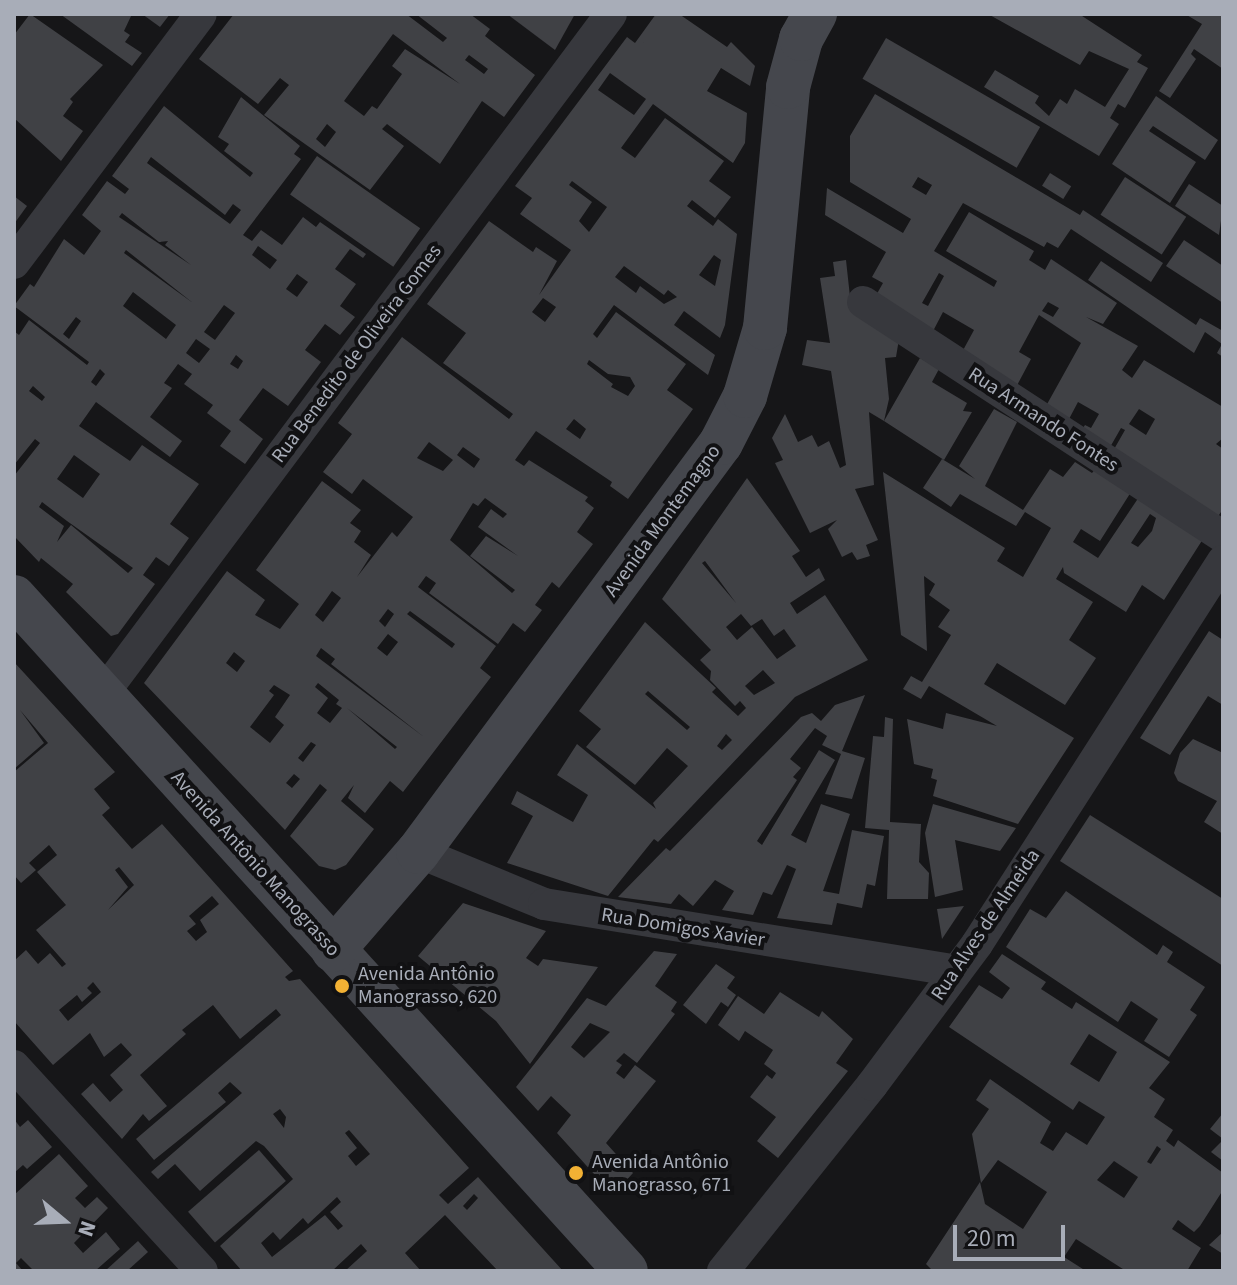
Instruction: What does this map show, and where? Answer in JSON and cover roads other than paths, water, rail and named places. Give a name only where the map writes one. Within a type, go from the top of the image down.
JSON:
[{"type":"street","points":[[14,263],[201,14]]},
{"type":"street","name":"Rua Benedito de Oliveira Gomes","points":[[102,695],[611,14]]},
{"type":"street","name":"Avenida Montemagno","points":[[333,950],[418,852],[721,443],[745,396],[765,328],[777,157],[799,22]]},
{"type":"street","name":"Rua Armando Fontes","points":[[863,302],[1223,537]]},
{"type":"street","name":"Rua Alves de Almeida","points":[[723,1271],[957,971],[1223,561]]},
{"type":"street","name":"Avenida Antônio Manograsso","points":[[14,597],[626,1271]]},
{"type":"street","name":"Rua Domigos Xavier","points":[[418,852],[544,904],[957,971]]},
{"type":"street","points":[[14,1066],[202,1271]]},
{"type":"place","name":"Avenida Antônio Manograsso, 620","points":[[342,986]]},
{"type":"place","name":"Avenida Antônio Manograsso, 671","points":[[576,1173]]}]
